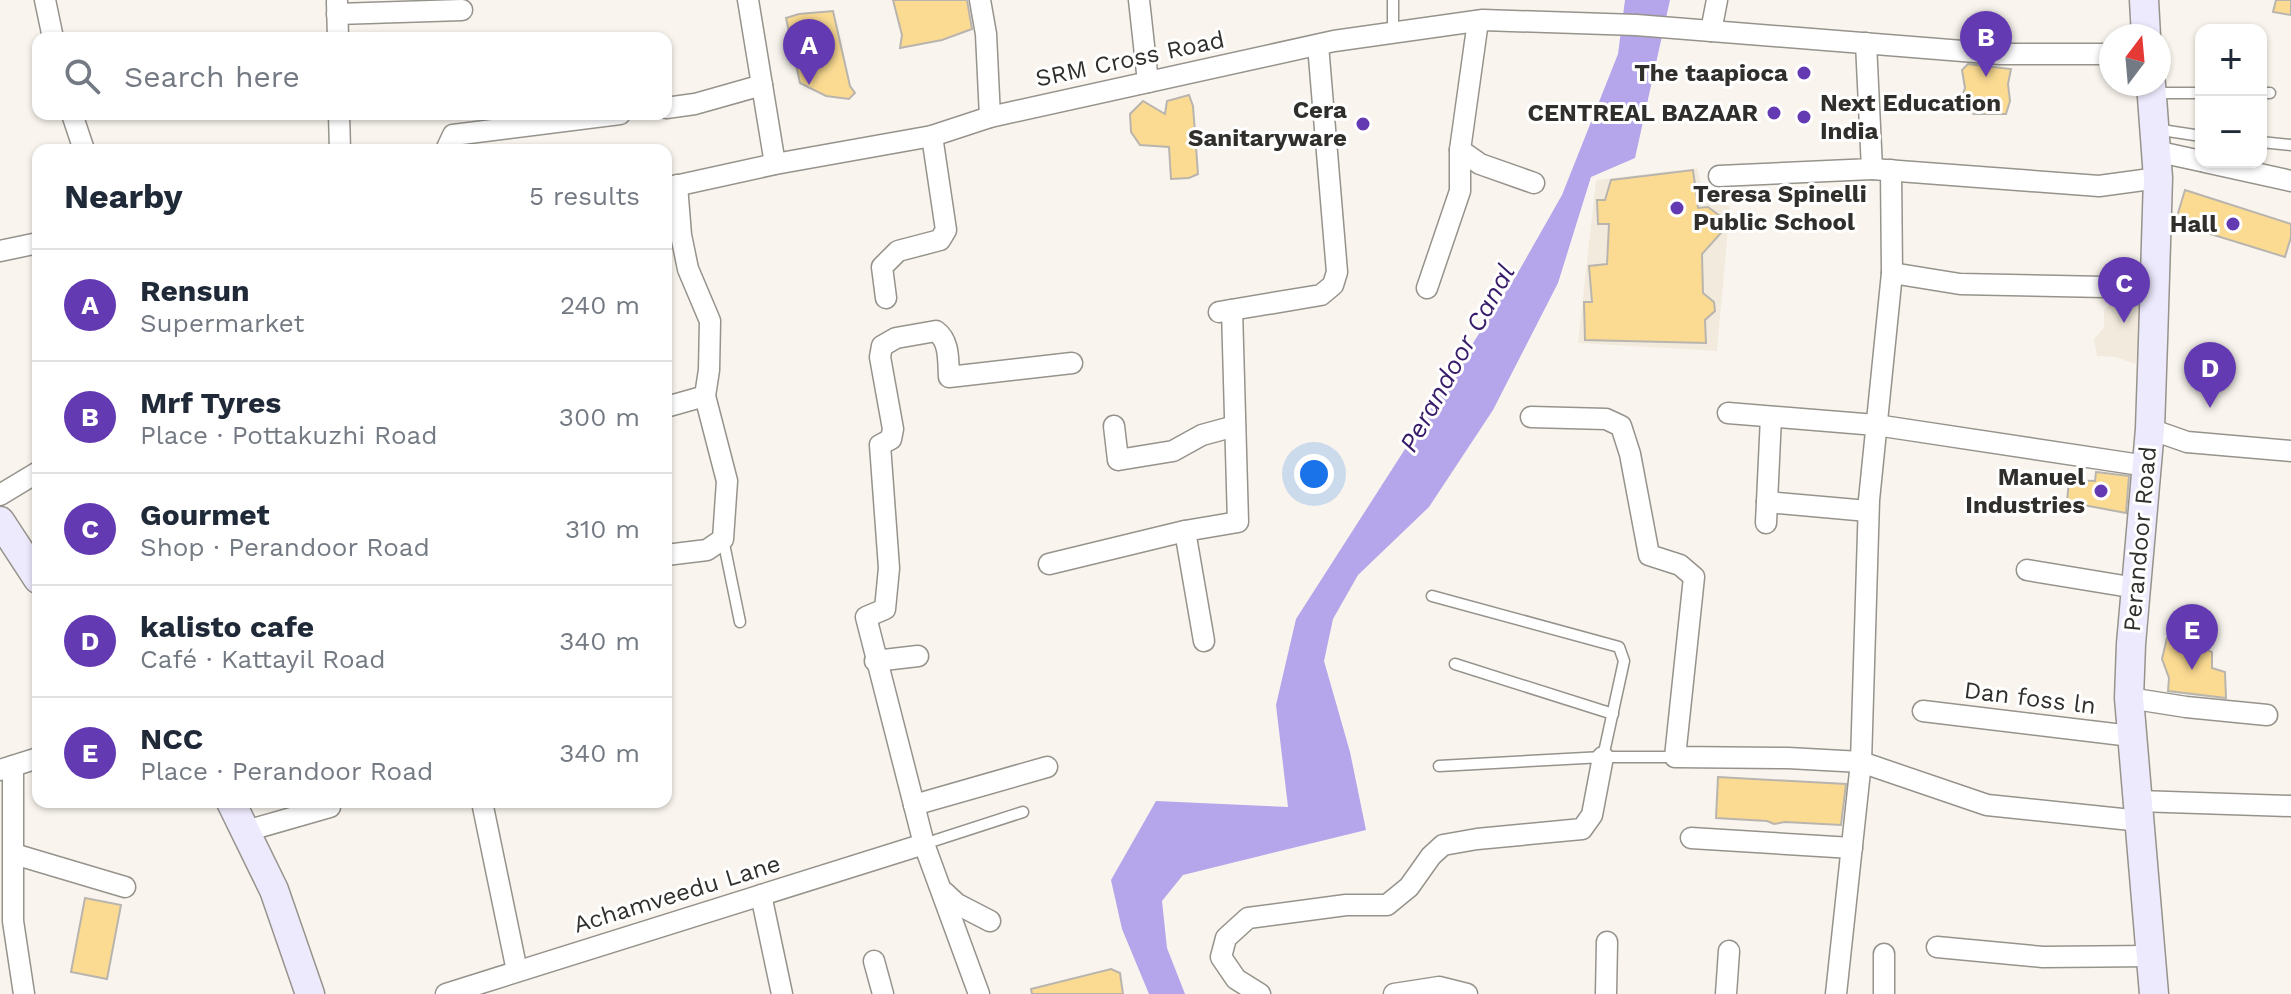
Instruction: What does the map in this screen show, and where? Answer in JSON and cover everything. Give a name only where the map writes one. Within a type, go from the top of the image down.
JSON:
[{"type":"main road","points":[[2144,0],[2145,24]]},
{"type":"main road","name":"Perandoor Road","points":[[2151,96],[2155,153],[2150,429],[2129,698],[2154,994]]},
{"type":"main road","points":[[0,521],[32,570]]},
{"type":"main road","points":[[234,808],[274,890],[310,994]]},
{"type":"street","points":[[45,0],[52,32]]},
{"type":"street","points":[[748,0],[775,164]]},
{"type":"street","points":[[980,0],[986,34],[990,117]]},
{"type":"street","points":[[1139,0],[1148,82]]},
{"type":"street","points":[[1711,31],[1717,0]]},
{"type":"street","points":[[338,32],[337,7],[462,10]]},
{"type":"street","points":[[1427,288],[1460,191],[1460,150],[1478,21]]},
{"type":"street","name":"SRM Cross Road","points":[[672,187],[775,164],[932,136],[990,117],[1318,45],[1478,21],[1668,27],[2000,54],[2099,54]]},
{"type":"street","points":[[1836,994],[1861,762],[1868,511],[1892,273],[1866,43]]},
{"type":"street","points":[[1049,564],[1185,531],[1238,522],[1235,426],[1225,311],[1321,295],[1333,285],[1337,272],[1318,45]]},
{"type":"street","points":[[672,107],[695,104],[762,85]]},
{"type":"street","points":[[74,120],[82,144]]},
{"type":"street","points":[[339,120],[340,144]]},
{"type":"street","points":[[449,144],[453,135],[572,120]]},
{"type":"street","points":[[886,298],[882,267],[898,251],[940,240],[946,230],[932,136]]},
{"type":"street","points":[[1460,150],[1480,164],[1534,183]]},
{"type":"street","points":[[1719,176],[1882,169],[2099,186],[2155,153],[2195,160]]},
{"type":"street","points":[[2231,168],[2291,181]]},
{"type":"street","points":[[672,187],[688,269],[710,321],[705,396],[727,481],[723,539],[707,550],[672,554]]},
{"type":"street","points":[[0,251],[32,244]]},
{"type":"street","points":[[1892,273],[1960,284],[2154,288]]},
{"type":"street","points":[[979,994],[924,844],[866,617],[885,609],[889,568],[880,445],[891,439],[893,429],[880,357],[882,346],[896,338],[936,331],[946,342],[949,377],[1072,363]]},
{"type":"street","points":[[672,405],[705,396]]},
{"type":"street","points":[[1728,413],[1876,425],[2147,466]]},
{"type":"street","points":[[1531,417],[1606,419],[1621,426],[1630,454],[1649,555],[1680,565],[1694,577],[1675,757],[1861,762],[1987,805],[2140,811],[2291,806]]},
{"type":"street","points":[[1766,523],[1771,417]]},
{"type":"street","points":[[1114,426],[1118,460],[1173,451],[1202,435],[1235,426]]},
{"type":"street","points":[[2150,429],[2187,442],[2291,451]]},
{"type":"street","points":[[0,495],[32,476]]},
{"type":"street","points":[[1767,502],[1868,511]]},
{"type":"street","points":[[1185,531],[1204,641]]},
{"type":"street","points":[[2027,570],[2136,588]]},
{"type":"street","points":[[875,661],[918,656]]},
{"type":"street","points":[[2129,698],[2267,715]]},
{"type":"street","name":"Dan foss ln","points":[[1923,711],[2131,736]]},
{"type":"street","points":[[1260,994],[1236,979],[1221,957],[1226,938],[1248,918],[1346,905],[1387,905],[1409,887],[1431,856],[1443,845],[1582,829],[1592,815],[1603,757]]},
{"type":"street","points":[[24,994],[13,921],[14,854],[6,768],[32,760]]},
{"type":"street","points":[[914,805],[1047,767]]},
{"type":"street","points":[[246,831],[326,808]]},
{"type":"street","points":[[483,808],[511,980]]},
{"type":"street","points":[[1691,838],[1852,848]]},
{"type":"street","name":"Achamveedu Lane","points":[[446,994],[511,980],[761,895],[924,844]]},
{"type":"street","points":[[14,854],[125,887]]},
{"type":"street","points":[[941,889],[957,904],[990,921]]},
{"type":"street","points":[[761,895],[782,994]]},
{"type":"street","points":[[1606,994],[1607,942]]},
{"type":"street","points":[[1937,947],[2043,957],[2153,956]]},
{"type":"street","points":[[1726,994],[1729,951]]},
{"type":"street","points":[[1884,954],[1884,994]]},
{"type":"street","points":[[874,961],[883,994]]},
{"type":"street","points":[[1394,994],[1439,987],[1467,994]]},
{"type":"lane","points":[[1393,0],[1393,33]]},
{"type":"lane","points":[[2171,91],[2195,93]]},
{"type":"lane","points":[[2155,153],[2195,138]]},
{"type":"lane","points":[[2267,143],[2291,145]]},
{"type":"lane","points":[[723,539],[740,622]]},
{"type":"lane","points":[[1432,596],[1619,647],[1624,661],[1603,757]]},
{"type":"lane","points":[[1455,664],[1613,714]]},
{"type":"lane","points":[[1439,766],[1603,757],[1675,757]]},
{"type":"lane","points":[[924,844],[1023,812]]},
{"type":"shaded area","points":[[1625,0],[1670,0],[1635,158],[1591,177],[1558,283],[1493,410],[1429,507],[1358,575],[1333,619],[1324,661],[1350,752],[1366,830],[1183,875],[1162,901],[1167,948],[1185,994],[1149,994],[1122,929],[1111,880],[1156,801],[1288,807],[1276,705],[1296,619],[1516,276],[1562,195],[1618,54]]},
{"type":"shaded area","points":[[1697,168],[1703,191],[1730,207],[1717,351],[1578,343],[1596,180]]},
{"type":"shaded area","points":[[2130,288],[2142,294],[2142,346],[2135,364],[2116,357],[2097,356],[2094,339],[2104,328],[2104,310]]},
{"type":"building","points":[[893,0],[967,0],[972,29],[942,40],[900,48],[902,35]]},
{"type":"building","points":[[2276,0],[2291,0],[2291,15],[2273,12]]},
{"type":"building","points":[[833,11],[850,86],[855,93],[849,99],[826,96],[800,83],[786,18]]},
{"type":"building","points":[[1968,64],[2011,69],[2008,84],[2010,101],[2006,114],[1974,114],[1958,108],[1965,88],[1962,70]]},
{"type":"building","points":[[1189,95],[1193,106],[1198,174],[1171,179],[1169,147],[1140,145],[1131,132],[1130,114],[1143,101],[1165,114],[1167,101]]},
{"type":"building","points":[[1693,170],[1698,208],[1708,207],[1720,216],[1721,233],[1702,254],[1703,293],[1714,302],[1715,311],[1705,320],[1706,343],[1585,340],[1584,302],[1592,302],[1589,266],[1607,264],[1609,224],[1598,224],[1597,200],[1605,200],[1611,180]]},
{"type":"building","name":"Hall","points":[[2185,190],[2291,224],[2285,257],[2175,223]]},
{"type":"building","name":"Manuel Industries","points":[[2096,472],[2129,476],[2126,513],[2067,502],[2069,480],[2095,481]]},
{"type":"building","points":[[2167,638],[2192,642],[2212,652],[2212,668],[2225,672],[2226,698],[2168,691],[2169,678],[2162,659]]},
{"type":"building","points":[[1718,777],[1846,784],[1841,825],[1774,824],[1716,818]]},
{"type":"building","points":[[85,898],[121,905],[107,979],[71,972]]},
{"type":"building","points":[[1111,969],[1120,973],[1123,994],[1032,994],[1031,989]]},
{"type":"place","name":"The taapioca","points":[[1804,73]]},
{"type":"place","name":"Mrf Tyres","points":[[1986,77]]},
{"type":"place","name":"Rensun","points":[[809,85]]},
{"type":"place","name":"CENTREAL BAZAAR","points":[[1774,113]]},
{"type":"place","name":"Next Education India","points":[[1804,117]]},
{"type":"place","name":"Cera Sanitaryware","points":[[1363,124]]},
{"type":"place","name":"Teresa Spinelli Public School","points":[[1677,208]]},
{"type":"place","name":"Hall","points":[[2233,224]]},
{"type":"place","name":"Gourmet","points":[[2124,323]]},
{"type":"place","name":"kalisto cafe","points":[[2210,408]]},
{"type":"place","name":"Manuel Industries","points":[[2101,491]]},
{"type":"place","name":"NCC","points":[[2192,670]]},
{"type":"water label","name":"Perandoor Canal","points":[[1457,358]]}]
